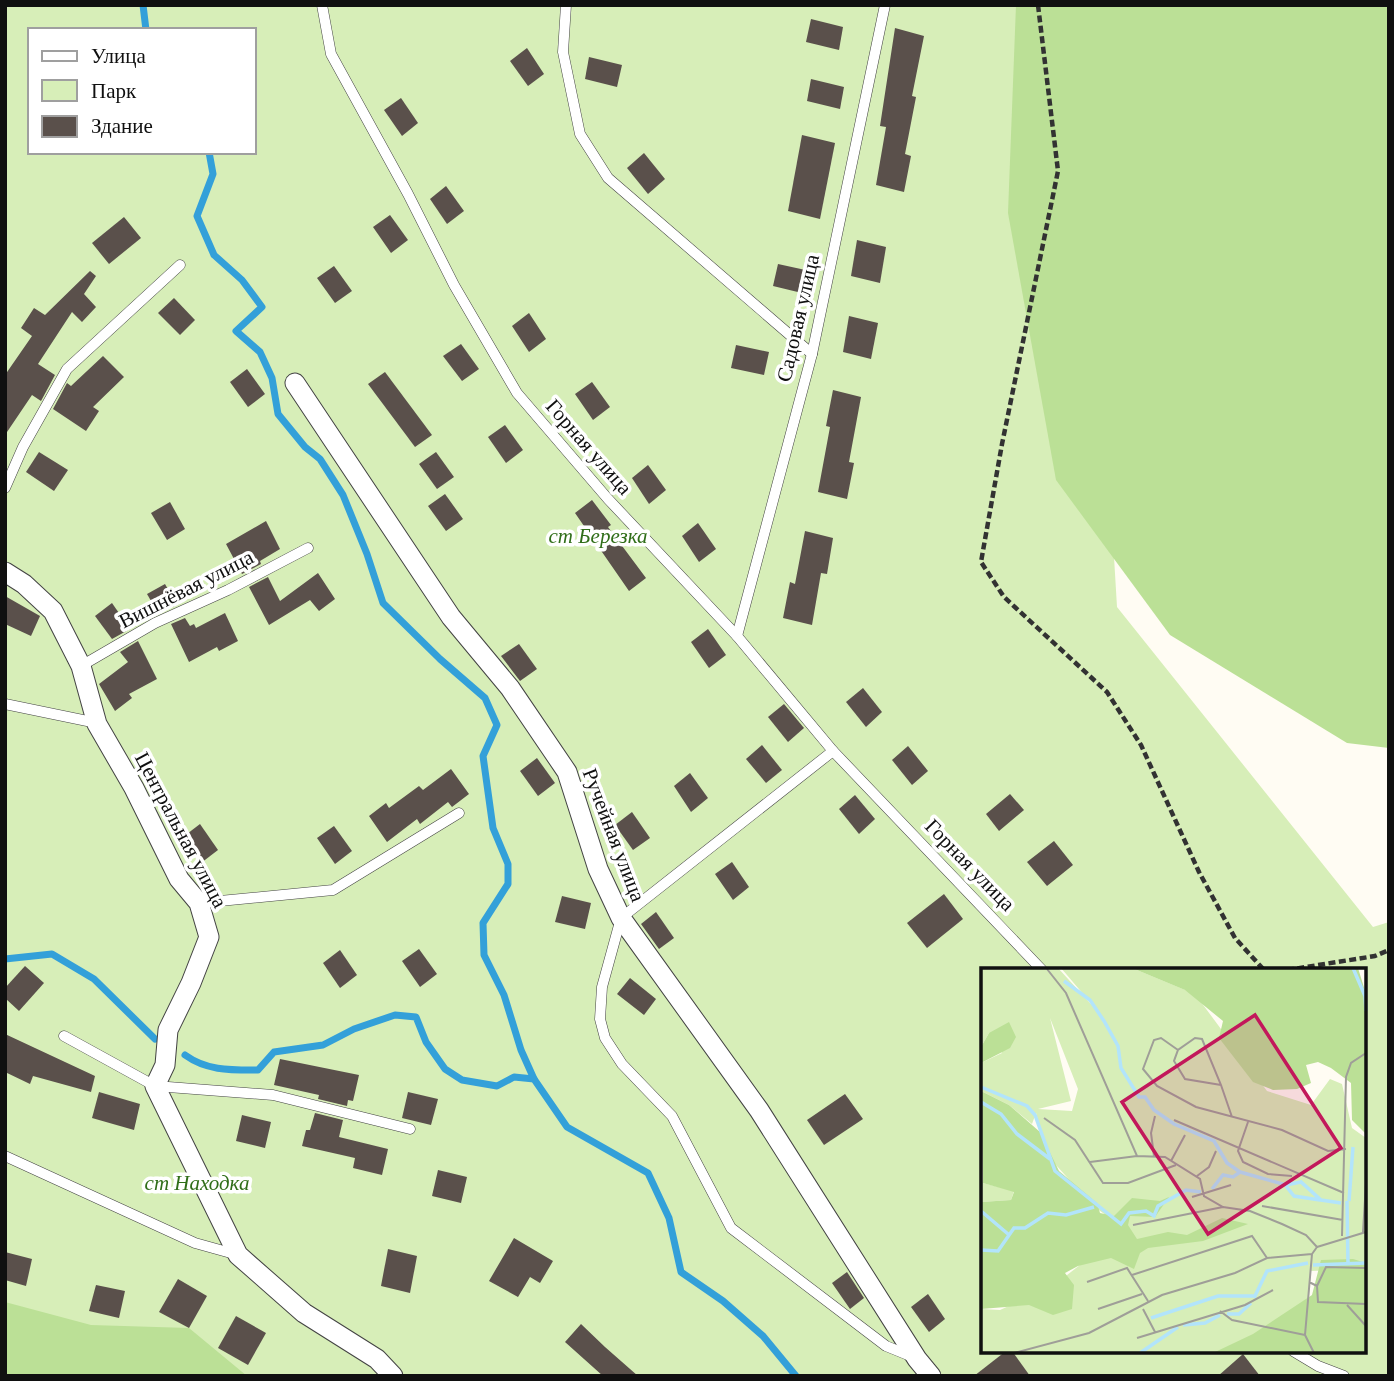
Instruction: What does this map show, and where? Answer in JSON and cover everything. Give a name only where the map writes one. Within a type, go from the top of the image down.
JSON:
[{"type":"street","name":"Ручейная улица","points":[[295,383],[451,617],[510,688],[567,772],[598,869],[621,918],[759,1110],[917,1359],[931,1376]]},
{"type":"street","name":"Центральная улица","points":[[5,572],[24,584],[53,611],[81,666],[97,723],[134,788],[179,879],[199,903],[209,937],[168,1030],[165,1065],[155,1086]]},
{"type":"street","points":[[155,1086],[238,1255],[304,1313],[377,1360],[393,1376]]},
{"type":"lane","name":"Горная улица","points":[[322,5],[331,54],[408,194],[454,285],[517,393],[608,499],[737,636],[833,751],[1040,968]]},
{"type":"lane","points":[[566,5],[563,52],[579,134],[608,178],[811,354]]},
{"type":"lane","name":"Садовая улица","points":[[737,636],[811,354],[885,5]]},
{"type":"lane","points":[[5,488],[23,447],[67,369],[180,265]]},
{"type":"lane","name":"Вишнёвая улица","points":[[81,666],[155,623],[228,590],[308,548]]},
{"type":"lane","points":[[5,704],[97,723]]},
{"type":"lane","points":[[833,751],[621,918],[602,987],[600,1020],[605,1038],[622,1064],[672,1116],[731,1228],[886,1346],[917,1359]]},
{"type":"lane","points":[[199,903],[333,890],[459,813]]},
{"type":"lane","points":[[64,1035],[155,1086],[273,1095],[410,1129]]},
{"type":"lane","points":[[5,1156],[195,1243],[238,1255]]},
{"type":"lane","points":[[1296,1353],[1318,1366],[1344,1376]]},
{"type":"path","points":[[1038,5],[1058,171],[1002,444],[981,562],[1004,597],[1107,692],[1141,745],[1199,872],[1235,938],[1262,968]]},
{"type":"path","points":[[1300,968],[1375,956],[1389,950]]},
{"type":"green space","name":"ст Березка","points":[[5,5],[1081,5],[1117,607],[1373,927],[1389,922],[1389,1376],[5,1376]]},
{"type":"green space","points":[[1016,5],[1389,5],[1389,748],[1347,743],[1170,635],[1056,480],[1008,213]]},
{"type":"green space","points":[[5,1302],[91,1325],[189,1328],[247,1376],[5,1376]]},
{"type":"building","points":[[811,19],[843,27],[839,50],[806,42]]},
{"type":"building","points":[[895,28],[924,36],[912,96],[916,97],[905,154],[911,156],[904,192],[876,185],[886,127],[880,126]]},
{"type":"building","points":[[527,48],[544,74],[528,86],[510,61]]},
{"type":"building","points":[[589,57],[622,65],[617,87],[585,79]]},
{"type":"building","points":[[811,79],[844,87],[840,109],[807,101]]},
{"type":"building","points":[[401,98],[418,123],[402,136],[384,110]]},
{"type":"building","points":[[802,135],[835,143],[820,219],[788,211]]},
{"type":"building","points":[[644,153],[665,179],[648,194],[627,168]]},
{"type":"building","points":[[446,186],[464,211],[447,224],[430,199]]},
{"type":"building","points":[[390,215],[408,240],[391,253],[373,227]]},
{"type":"building","points":[[124,217],[141,238],[109,264],[92,243]]},
{"type":"building","points":[[857,240],[886,247],[880,283],[851,276]]},
{"type":"building","points":[[778,264],[810,271],[806,294],[773,286]]},
{"type":"building","points":[[334,266],[352,291],[335,303],[317,278]]},
{"type":"building","points":[[90,271],[96,276],[84,294],[96,307],[82,322],[72,312],[38,364],[55,375],[41,401],[32,395],[5,435],[5,375],[32,336],[21,328],[34,308],[45,315]]},
{"type":"building","points":[[174,298],[195,320],[180,335],[158,313]]},
{"type":"building","points":[[529,313],[546,339],[529,352],[512,326]]},
{"type":"building","points":[[849,316],[878,323],[871,359],[843,352]]},
{"type":"building","points":[[461,344],[479,369],[462,381],[443,356]]},
{"type":"building","points":[[736,345],[769,352],[764,375],[731,368]]},
{"type":"building","points":[[103,356],[124,377],[93,407],[99,411],[86,431],[53,409],[67,383],[71,386]]},
{"type":"building","points":[[247,369],[265,394],[248,407],[230,382]]},
{"type":"building","points":[[385,372],[432,435],[415,447],[368,384]]},
{"type":"building","points":[[592,382],[610,407],[593,420],[575,394]]},
{"type":"building","points":[[833,390],[861,397],[849,462],[854,463],[847,499],[818,492],[830,427],[826,426]]},
{"type":"building","points":[[505,425],[523,450],[506,463],[488,437]]},
{"type":"building","points":[[39,452],[68,470],[54,491],[26,472]]},
{"type":"building","points":[[436,452],[454,477],[437,489],[419,464]]},
{"type":"building","points":[[648,465],[666,490],[649,504],[632,478]]},
{"type":"building","points":[[445,494],[463,519],[446,531],[428,506]]},
{"type":"building","points":[[592,500],[611,525],[608,527],[646,578],[629,591],[575,513]]},
{"type":"building","points":[[170,502],[185,529],[167,540],[151,513]]},
{"type":"building","points":[[266,521],[280,549],[242,574],[226,544]]},
{"type":"building","points":[[698,523],[716,549],[699,562],[682,536]]},
{"type":"building","points":[[805,531],[833,538],[827,574],[821,573],[812,625],[783,618],[790,582],[795,584]]},
{"type":"building","points":[[318,573],[335,599],[319,611],[310,600],[269,625],[249,587],[268,577],[280,601]]},
{"type":"building","points":[[165,584],[177,605],[158,613],[147,594]]},
{"type":"building","points":[[5,596],[40,616],[31,636],[5,624]]},
{"type":"building","points":[[112,603],[130,629],[112,639],[95,616]]},
{"type":"building","points":[[225,613],[238,641],[219,651],[217,647],[189,662],[171,624],[185,618],[190,626],[194,624],[196,628]]},
{"type":"building","points":[[708,629],[726,655],[709,668],[691,642]]},
{"type":"building","points":[[138,641],[157,679],[129,694],[132,698],[115,711],[99,684],[128,662],[120,652]]},
{"type":"building","points":[[519,644],[537,669],[520,681],[501,656]]},
{"type":"building","points":[[863,688],[882,712],[866,727],[846,702]]},
{"type":"building","points":[[784,704],[804,728],[788,742],[768,717]]},
{"type":"building","points":[[762,745],[782,770],[766,783],[746,759]]},
{"type":"building","points":[[908,746],[928,771],[912,785],[892,760]]},
{"type":"building","points":[[537,758],[555,783],[538,796],[520,771]]},
{"type":"building","points":[[451,769],[469,794],[452,807],[448,802],[420,824],[417,819],[387,842],[369,816],[386,803],[389,808],[419,786],[423,790]]},
{"type":"building","points":[[690,773],[708,798],[691,812],[674,786]]},
{"type":"building","points":[[1010,794],[1024,810],[999,831],[986,814]]},
{"type":"building","points":[[855,795],[875,819],[859,834],[839,809]]},
{"type":"building","points":[[632,812],[650,838],[633,850],[615,825]]},
{"type":"building","points":[[200,824],[218,850],[201,863],[183,837]]},
{"type":"building","points":[[334,826],[352,851],[335,864],[317,838]]},
{"type":"building","points":[[1054,841],[1073,865],[1047,886],[1027,862]]},
{"type":"building","points":[[732,862],[749,887],[733,900],[715,874]]},
{"type":"building","points":[[944,894],[963,919],[927,948],[907,923]]},
{"type":"building","points":[[562,896],[591,903],[585,929],[555,922]]},
{"type":"building","points":[[656,912],[674,938],[659,949],[641,924]]},
{"type":"building","points":[[419,949],[437,974],[420,987],[402,961]]},
{"type":"building","points":[[340,950],[357,975],[340,988],[323,963]]},
{"type":"building","points":[[25,966],[44,983],[19,1011],[5,998],[5,988]]},
{"type":"building","points":[[630,978],[656,999],[644,1015],[617,994]]},
{"type":"building","points":[[5,1034],[95,1076],[91,1092],[33,1076],[30,1084],[5,1072]]},
{"type":"building","points":[[280,1059],[359,1075],[353,1101],[348,1100],[347,1106],[318,1099],[319,1095],[274,1085]]},
{"type":"building","points":[[99,1092],[140,1104],[134,1130],[92,1118]]},
{"type":"building","points":[[408,1092],[438,1099],[431,1125],[402,1118]]},
{"type":"building","points":[[845,1094],[863,1119],[824,1145],[807,1120]]},
{"type":"building","points":[[315,1113],[343,1120],[339,1137],[388,1149],[382,1175],[353,1168],[355,1158],[302,1146],[306,1130],[310,1130]]},
{"type":"building","points":[[242,1115],[271,1122],[265,1148],[236,1141]]},
{"type":"building","points":[[438,1170],[467,1177],[461,1203],[432,1196]]},
{"type":"building","points":[[514,1238],[553,1261],[540,1283],[530,1277],[518,1297],[489,1281]]},
{"type":"building","points":[[388,1249],[417,1256],[410,1293],[381,1286]]},
{"type":"building","points":[[5,1252],[32,1259],[26,1286],[5,1280]]},
{"type":"building","points":[[847,1272],[864,1298],[850,1309],[832,1283]]},
{"type":"building","points":[[178,1279],[207,1296],[189,1328],[159,1312]]},
{"type":"building","points":[[96,1285],[125,1291],[119,1318],[89,1311]]},
{"type":"building","points":[[928,1294],[945,1319],[929,1332],[911,1307]]},
{"type":"building","points":[[236,1316],[266,1333],[248,1365],[218,1348]]},
{"type":"building","points":[[581,1324],[638,1376],[603,1376],[565,1342]]},
{"type":"building","points":[[1003,1353],[1013,1353],[1030,1376],[974,1376]]},
{"type":"building","points":[[1243,1354],[1260,1376],[1218,1376]]},
{"type":"waterway","points":[[143,5],[146,28]]},
{"type":"waterway","points":[[209,154],[213,174],[197,216],[214,255],[242,280],[262,307],[236,331],[260,352],[272,378],[278,414],[305,447],[320,459],[343,495],[383,603],[440,659],[485,698],[497,725],[483,756],[493,828],[508,864],[508,884],[483,923],[484,955],[504,995],[521,1050],[534,1079]]},
{"type":"waterway","points":[[5,959],[52,954],[94,979],[155,1039]]},
{"type":"waterway","points":[[185,1055],[211,1067],[258,1070],[274,1052],[323,1045],[354,1029],[395,1015],[416,1017],[426,1042],[445,1069],[462,1080],[497,1086],[514,1077],[534,1079],[567,1127],[648,1173],[669,1218],[681,1272],[723,1301],[763,1336],[796,1376]]},
{"type":"park label","name":"ст Находка","points":[[197,1183]]}]
